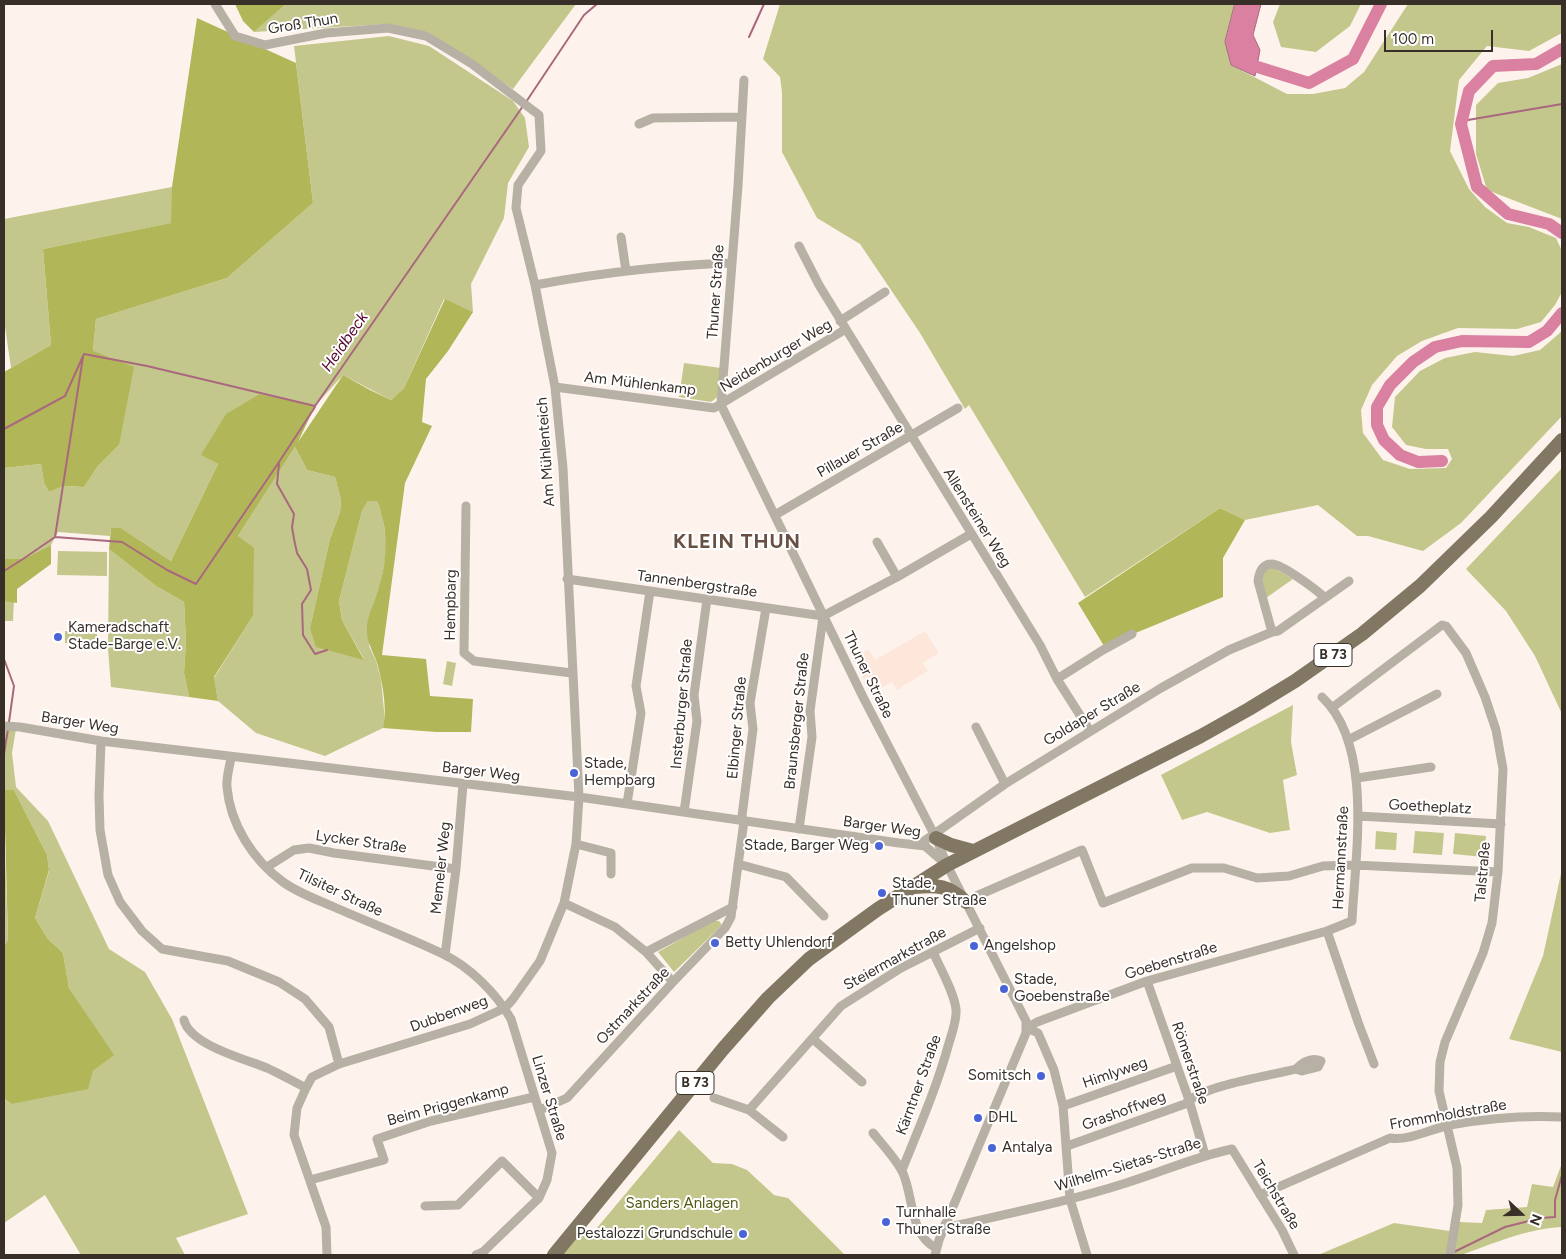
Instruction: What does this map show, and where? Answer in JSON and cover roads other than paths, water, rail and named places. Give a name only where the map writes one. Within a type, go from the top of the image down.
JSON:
[{"type":"main road","name":"B 73","points":[[554,1255],[723,1048],[768,998],[809,959],[878,909],[947,865],[1225,722],[1295,681],[1333,655],[1390,611],[1457,551],[1562,440]]},
{"type":"main road","points":[[935,836],[951,845],[973,851]]},
{"type":"main road","points":[[911,887],[942,886],[970,899]]},
{"type":"street","name":"Groß Thun","points":[[215,4],[235,36],[265,45],[326,33],[388,28],[426,36],[472,64],[516,96],[538,115]]},
{"type":"street","name":"Thuner Straße","points":[[744,80],[721,405],[823,616],[935,836],[947,865],[970,899],[980,928],[1026,1022],[1027,1028]]},
{"type":"street","name":"Am Mühlenteich","points":[[538,115],[541,151],[518,185],[516,208],[535,285],[555,387],[563,468],[579,797]]},
{"type":"street","points":[[638,124],[653,118],[742,117]]},
{"type":"street","points":[[621,237],[626,271]]},
{"type":"street","name":"Allensteiner Weg","points":[[799,246],[819,285],[1040,645],[1057,679],[1090,731]]},
{"type":"street","points":[[535,285],[626,271],[697,264],[732,263]]},
{"type":"street","points":[[840,320],[885,292]]},
{"type":"street","name":"Neidenburger Weg","points":[[721,405],[846,330]]},
{"type":"street","name":"Am Mühlenkamp","points":[[555,387],[714,408],[721,405]]},
{"type":"street","name":"Pillauer Straße","points":[[775,515],[958,408]]},
{"type":"street","name":"Hempbarg","points":[[466,506],[464,653],[474,661],[572,673]]},
{"type":"street","points":[[823,616],[898,577],[971,534]]},
{"type":"street","points":[[877,542],[898,577]]},
{"type":"street","points":[[1272,632],[1258,581],[1259,574],[1267,565],[1277,566],[1315,588],[1325,598]]},
{"type":"street","name":"Tannenbergstraße","points":[[567,579],[823,616]]},
{"type":"street","name":"Goldaper Straße","points":[[920,844],[935,836],[1005,784],[1090,731],[1228,650],[1278,631],[1349,582]]},
{"type":"street","points":[[627,804],[641,712],[636,686],[650,591]]},
{"type":"street","name":"Insterburger Straße","points":[[684,812],[697,721],[694,695],[707,600]]},
{"type":"street","name":"Elbinger Straße","points":[[744,821],[742,816],[753,729],[750,703],[766,608]]},
{"type":"street","name":"Braunsberger Straße","points":[[799,829],[812,737],[810,711],[823,616]]},
{"type":"street","name":"Talstraße","points":[[1333,707],[1442,625],[1446,626],[1466,653],[1485,697],[1496,730],[1503,769],[1498,872],[1492,923],[1483,953],[1445,1042],[1440,1062],[1439,1091],[1457,1168],[1458,1205],[1450,1255]]},
{"type":"street","points":[[1057,679],[1132,634]]},
{"type":"street","points":[[1348,740],[1437,694]]},
{"type":"street","name":"Hermannstraße","points":[[1322,697],[1333,707],[1348,740],[1357,778],[1358,816],[1352,921],[1327,931],[1374,1064]]},
{"type":"street","name":"Barger Weg","points":[[4,726],[20,727],[101,742],[579,797],[899,843],[920,844],[927,847],[947,865]]},
{"type":"street","points":[[976,727],[1005,784]]},
{"type":"street","points":[[101,742],[100,830],[108,875],[120,902],[142,931],[162,949],[228,961],[279,982],[305,999],[329,1027],[340,1064]]},
{"type":"street","name":"Tilsiter Straße","points":[[231,756],[227,785],[231,813],[251,851],[267,868],[284,883],[314,898],[445,955],[475,976],[505,1008]]},
{"type":"street","points":[[1357,778],[1431,767]]},
{"type":"street","name":"Memeler Weg","points":[[445,955],[456,869],[463,784]]},
{"type":"street","name":"Dubbenweg","points":[[327,1255],[326,1227],[294,1135],[297,1108],[306,1088],[312,1078],[340,1064],[470,1024],[505,1008],[540,960],[564,903],[576,844],[579,797]]},
{"type":"street","name":"Goetheplatz","points":[[1358,816],[1501,824]]},
{"type":"street","name":"Ostmarkstraße","points":[[540,1110],[567,1098],[725,928],[731,917],[733,907],[744,821]]},
{"type":"street","points":[[576,844],[611,853],[611,874]]},
{"type":"street","name":"Lycker Straße","points":[[267,868],[294,850],[309,848],[456,869]]},
{"type":"street","points":[[970,899],[1082,850],[1103,903],[1192,868],[1224,868],[1257,878],[1289,876],[1323,866],[1355,865],[1498,872]]},
{"type":"street","points":[[738,864],[786,877],[824,916]]},
{"type":"street","points":[[564,903],[615,927],[646,952],[673,982]]},
{"type":"street","name":"Ostmarkstraße","points":[[646,952],[733,907]]},
{"type":"street","name":"Steiermarkstraße","points":[[749,1110],[841,1006],[901,968],[980,928]]},
{"type":"street","name":"Goebenstraße","points":[[1027,1028],[1037,1022],[1147,981],[1327,931]]},
{"type":"street","name":"Kärntner Straße","points":[[902,1170],[943,1067],[953,1031],[956,1010],[950,989],[933,952]]},
{"type":"street","name":"Römerstraße","points":[[1147,981],[1189,1100],[1205,1155]]},
{"type":"street","name":"Linzer Straße","points":[[505,1008],[511,1019],[552,1153],[547,1180],[539,1198]]},
{"type":"street","points":[[184,1020],[194,1035],[213,1047],[267,1068],[306,1088]]},
{"type":"street","points":[[873,1133],[902,1170],[919,1233],[935,1252],[1027,1028],[1038,1033],[1054,1070],[1063,1106],[1070,1199],[1087,1255]]},
{"type":"street","points":[[813,1038],[862,1082]]},
{"type":"street","name":"Himlyweg","points":[[1063,1106],[1177,1066]]},
{"type":"street","name":"Grashoffweg","points":[[1067,1146],[1185,1104],[1194,1096],[1223,1086],[1296,1069]]},
{"type":"street","name":"Beim Priggenkamp","points":[[310,1180],[384,1160],[378,1139],[431,1121],[534,1097]]},
{"type":"street","points":[[714,1098],[749,1110],[783,1137]]},
{"type":"street","name":"Frommholdstraße","points":[[1260,1195],[1390,1138],[1398,1139],[1448,1126],[1494,1118],[1562,1117]]},
{"type":"street","name":"Wilhelm-Sietas-Straße","points":[[945,1224],[954,1226],[1070,1199],[1127,1183],[1205,1155],[1232,1149]]},
{"type":"street","name":"Teichstraße","points":[[1232,1149],[1282,1230],[1294,1255]]},
{"type":"street","points":[[425,1206],[458,1205],[502,1161],[539,1198],[483,1252],[476,1255]]},
{"type":"waterway","name":"Heidbeck","points":[[526,102],[584,15],[597,4]]},
{"type":"waterway","points":[[749,37],[764,4]]},
{"type":"waterway","points":[[1246,57],[1248,64],[1309,83],[1353,59],[1381,4]]},
{"type":"waterway","points":[[1562,49],[1536,64],[1493,66],[1469,91],[1461,124],[1477,187],[1508,214],[1549,224],[1562,233]]},
{"type":"waterway","points":[[1462,121],[1562,104]]},
{"type":"waterway","name":"Heidbeck","points":[[4,429],[65,396],[84,354],[147,366],[315,406],[523,106]]},
{"type":"waterway","points":[[1442,461],[1418,462],[1400,455],[1384,440],[1377,425],[1377,407],[1390,385],[1413,362],[1435,347],[1462,341],[1529,342],[1547,331],[1562,313]]},
{"type":"waterway","points":[[55,537],[83,357]]},
{"type":"waterway","points":[[4,571],[55,537],[122,542],[167,570],[196,584],[315,407]]},
{"type":"waterway","points":[[279,464],[277,484],[294,514],[292,527],[297,553],[307,569],[311,590],[302,604],[303,635],[315,654],[327,650]]},
{"type":"waterway","name":"Heidbeck","points":[[4,659],[14,686],[9,722]]},
{"type":"waterway","name":"Heidbeck","points":[[4,754],[8,729]]},
{"type":"waterway","name":"Heidbeck","points":[[4,901],[4,939]]},
{"type":"waterway","points":[[1454,1252],[1505,1227],[1541,1218],[1555,1217],[1555,1200],[1562,1175]]},
{"type":"place","name":"Kameradschaft Stade-Barge e.V.","points":[[58,637]]},
{"type":"place","name":"Stade, Hempbarg","points":[[574,773]]},
{"type":"place","name":"Stade, Barger Weg","points":[[879,846]]},
{"type":"place","name":"Stade, Thuner Straße","points":[[882,893]]},
{"type":"place","name":"Betty Uhlendorf","points":[[715,943]]},
{"type":"place","name":"Angelshop","points":[[974,946]]},
{"type":"place","name":"Stade, Goebenstraße","points":[[1004,989]]},
{"type":"place","name":"Somitsch","points":[[1041,1076]]},
{"type":"place","name":"DHL","points":[[978,1118]]},
{"type":"place","name":"Antalya","points":[[992,1148]]},
{"type":"place","name":"Turnhalle Thuner Straße","points":[[886,1222]]},
{"type":"place","name":"Pestalozzi Grundschule","points":[[743,1234]]},
{"type":"district","name":"KLEIN THUN","points":[[737,542]]},
{"type":"park label","name":"Sanders Anlagen","points":[[682,1204]]}]
